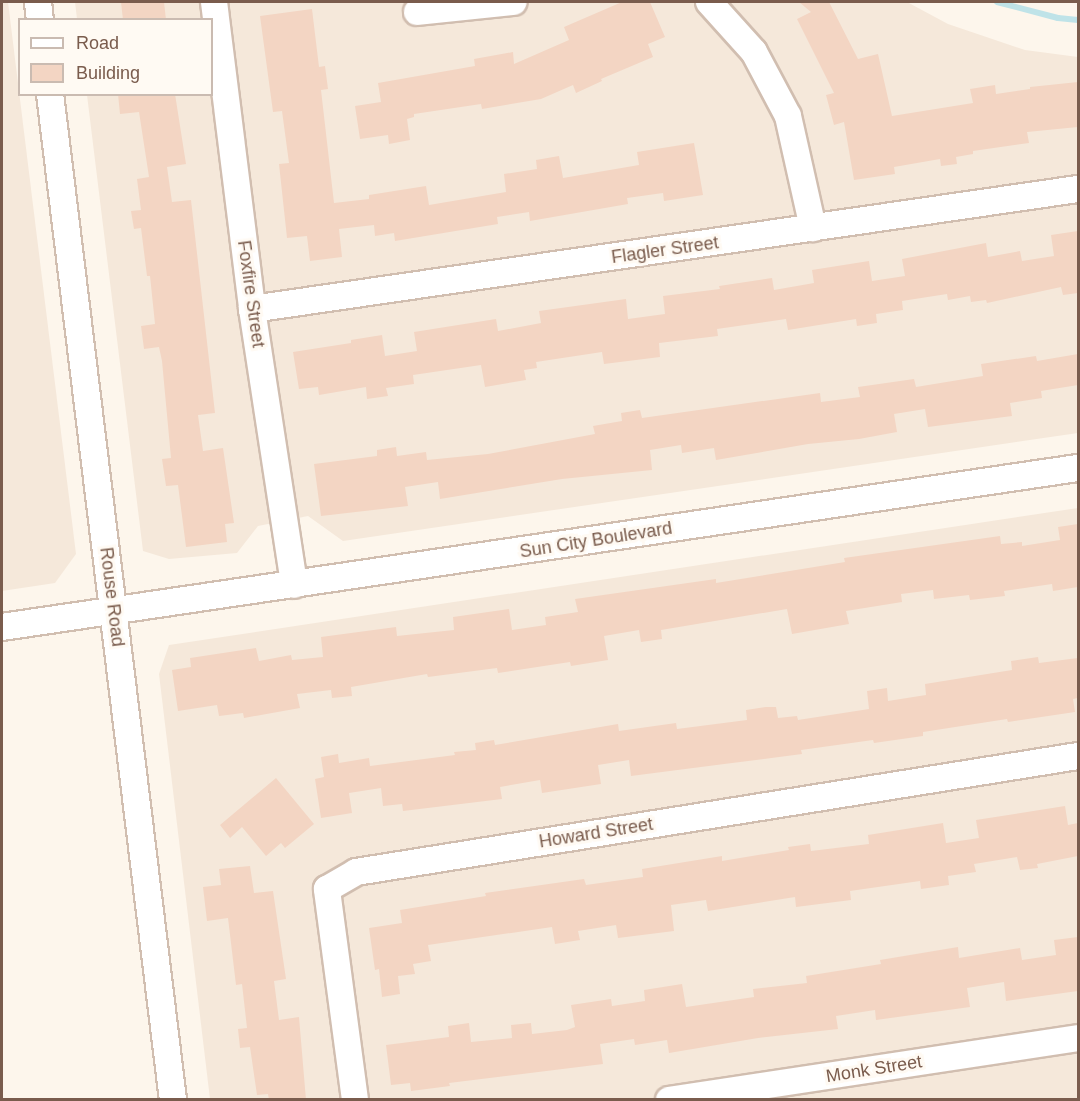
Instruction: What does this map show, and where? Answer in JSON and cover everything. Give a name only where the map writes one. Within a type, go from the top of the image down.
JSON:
[{"type":"street","points":[[38,2],[40,18]]},
{"type":"street","name":"Foxfire Street","points":[[214,2],[252,309],[294,585]]},
{"type":"street","points":[[417,12],[513,2]]},
{"type":"street","points":[[709,2],[754,52],[788,116],[813,228]]},
{"type":"street","name":"Rouse Road","points":[[50,96],[173,1100]]},
{"type":"street","name":"Flagler Street","points":[[252,309],[1078,189]]},
{"type":"street","name":"Sun City Boulevard","points":[[2,627],[1078,468]]},
{"type":"street","name":"Howard Street","points":[[355,1100],[327,889],[356,872],[1078,756]]},
{"type":"street","name":"Monk Street","points":[[669,1100],[1078,1038]]},
{"type":"shaded area","points":[[2,2],[8,2],[76,554],[55,583],[2,591]]},
{"type":"shaded area","points":[[75,2],[907,2],[948,24],[1025,50],[1078,57],[1078,433],[343,541],[308,516],[258,526],[237,553],[169,559],[143,551],[87,96],[213,96],[213,18],[77,18]]},
{"type":"shaded area","points":[[1078,508],[1078,1099],[210,1099],[159,674],[169,645]]},
{"type":"building","points":[[121,2],[164,2],[166,18],[123,18]]},
{"type":"building","points":[[622,2],[650,2],[665,37],[648,44],[653,57],[601,79],[602,81],[576,93],[573,85],[541,99],[482,109],[481,104],[414,114],[414,117],[407,119],[410,140],[389,144],[388,135],[360,139],[355,106],[381,102],[378,83],[475,66],[474,59],[513,52],[514,64],[569,40],[564,27]]},
{"type":"building","points":[[799,2],[829,2],[858,59],[878,54],[892,116],[973,103],[970,89],[995,85],[996,94],[1030,89],[1030,87],[1078,82],[1078,127],[1027,132],[1029,143],[973,151],[973,154],[956,157],[957,164],[941,166],[940,159],[894,167],[895,174],[854,180],[844,122],[834,125],[826,95],[834,93],[797,19],[811,12]]},
{"type":"building","points":[[312,9],[319,67],[325,66],[328,89],[321,90],[334,203],[369,199],[369,195],[426,186],[429,205],[506,192],[504,174],[537,169],[536,160],[559,156],[563,178],[639,165],[637,152],[694,143],[703,195],[664,201],[663,193],[627,198],[628,204],[530,221],[529,212],[497,217],[498,224],[395,241],[394,233],[375,236],[374,225],[339,229],[342,257],[310,261],[307,236],[287,238],[279,164],[289,163],[282,111],[273,112],[260,16]]},
{"type":"building","points":[[118,96],[175,96],[186,164],[167,167],[172,202],[191,200],[215,413],[198,415],[203,451],[223,448],[234,523],[225,524],[227,542],[186,547],[178,485],[166,486],[162,459],[171,458],[162,361],[159,347],[144,349],[141,326],[155,324],[150,276],[147,276],[141,228],[134,229],[131,211],[141,210],[137,179],[149,177],[139,112],[120,114]]},
{"type":"building","points":[[1078,231],[1078,293],[1063,295],[1061,287],[987,303],[986,300],[971,302],[970,296],[948,300],[947,294],[902,301],[903,310],[876,314],[877,323],[857,326],[856,319],[788,330],[786,319],[717,329],[718,336],[659,343],[660,357],[604,364],[602,352],[536,362],[537,368],[524,370],[526,380],[485,387],[481,365],[413,375],[414,384],[386,388],[388,396],[367,399],[366,387],[319,395],[318,387],[299,389],[293,352],[351,343],[351,340],[382,335],[385,356],[417,351],[414,332],[496,319],[498,331],[541,323],[539,311],[626,299],[628,319],[665,314],[663,296],[720,289],[719,286],[772,278],[774,290],[814,283],[812,270],[869,261],[872,281],[905,276],[902,259],[986,243],[988,257],[1020,251],[1022,261],[1054,256],[1051,235]]},
{"type":"building","points":[[1078,354],[1078,385],[1041,391],[1042,398],[1010,403],[1012,416],[928,427],[925,409],[894,414],[897,432],[859,439],[808,444],[716,460],[714,448],[682,453],[681,445],[650,450],[652,470],[562,479],[440,499],[438,482],[405,487],[408,506],[321,516],[314,464],[377,456],[377,450],[396,447],[397,456],[426,452],[427,460],[488,454],[595,434],[593,426],[622,421],[621,413],[640,410],[642,418],[820,393],[821,402],[860,397],[858,387],[914,379],[916,387],[983,376],[981,364],[1036,356],[1037,361]]},
{"type":"building","points":[[1078,524],[1078,587],[1053,591],[1052,584],[1004,591],[1005,596],[970,600],[969,595],[934,599],[933,590],[901,594],[902,602],[846,611],[849,624],[792,634],[787,609],[661,630],[662,639],[641,642],[639,630],[604,636],[608,660],[571,666],[570,662],[498,673],[497,668],[428,677],[427,674],[351,687],[352,696],[332,698],[331,690],[297,694],[300,708],[244,718],[243,713],[219,716],[217,705],[178,711],[172,670],[191,667],[190,658],[256,648],[259,661],[291,655],[292,660],[323,657],[321,637],[396,627],[397,636],[454,630],[453,617],[509,609],[512,630],[546,625],[545,617],[578,612],[575,599],[716,579],[716,583],[845,562],[844,558],[1000,536],[1001,544],[1022,542],[1022,546],[1060,540],[1058,527]]},
{"type":"building","points":[[1038,657],[1039,663],[1078,658],[1078,698],[1073,699],[1075,712],[1008,722],[1007,719],[923,732],[923,736],[874,743],[873,740],[801,750],[802,754],[631,776],[629,760],[598,765],[601,784],[542,793],[540,780],[500,787],[502,799],[403,811],[402,804],[383,806],[381,788],[349,793],[352,813],[321,818],[315,779],[324,777],[321,757],[338,754],[339,763],[369,758],[370,766],[455,755],[454,752],[476,750],[475,743],[494,740],[495,745],[618,724],[619,731],[676,723],[677,729],[747,720],[746,710],[766,707],[776,707],[778,718],[797,716],[798,720],[869,709],[867,691],[887,688],[888,701],[926,695],[925,684],[1012,670],[1011,661]]},
{"type":"building","points":[[276,778],[314,824],[285,848],[281,843],[266,856],[242,827],[230,838],[220,825]]},
{"type":"building","points":[[1065,806],[1068,825],[1078,823],[1078,856],[1037,864],[1038,868],[1020,870],[1017,857],[974,864],[976,872],[948,876],[949,885],[921,889],[920,881],[850,891],[851,900],[796,907],[795,897],[708,911],[706,900],[671,905],[674,931],[618,938],[616,925],[578,931],[580,940],[555,944],[552,927],[428,945],[431,961],[413,964],[415,974],[398,976],[400,994],[382,997],[379,969],[375,970],[369,928],[402,923],[400,910],[486,896],[485,893],[584,879],[586,885],[643,877],[642,869],[722,856],[722,861],[789,850],[788,847],[810,844],[811,851],[869,844],[868,835],[943,823],[946,843],[979,838],[976,820]]},
{"type":"building","points":[[250,866],[254,893],[273,891],[286,979],[274,981],[279,1020],[299,1017],[306,1100],[269,1100],[268,1094],[257,1095],[250,1047],[240,1048],[238,1029],[247,1028],[242,984],[236,985],[228,918],[207,921],[203,887],[221,885],[219,869]]},
{"type":"building","points":[[1078,937],[1078,991],[1006,1001],[1004,982],[967,988],[970,1007],[876,1020],[875,1010],[836,1016],[838,1029],[758,1038],[669,1053],[667,1040],[635,1045],[634,1039],[600,1044],[603,1064],[449,1083],[450,1086],[411,1091],[410,1083],[391,1085],[386,1045],[449,1037],[448,1026],[469,1023],[471,1042],[512,1038],[511,1025],[531,1023],[532,1034],[567,1030],[575,1027],[571,1005],[611,999],[612,1006],[645,1001],[644,990],[682,984],[686,1007],[754,997],[753,989],[807,983],[806,976],[881,964],[880,960],[958,947],[959,958],[1020,948],[1022,960],[1056,955],[1054,940]]},
{"type":"waterway","points":[[997,2],[1058,18],[1078,20]]}]
